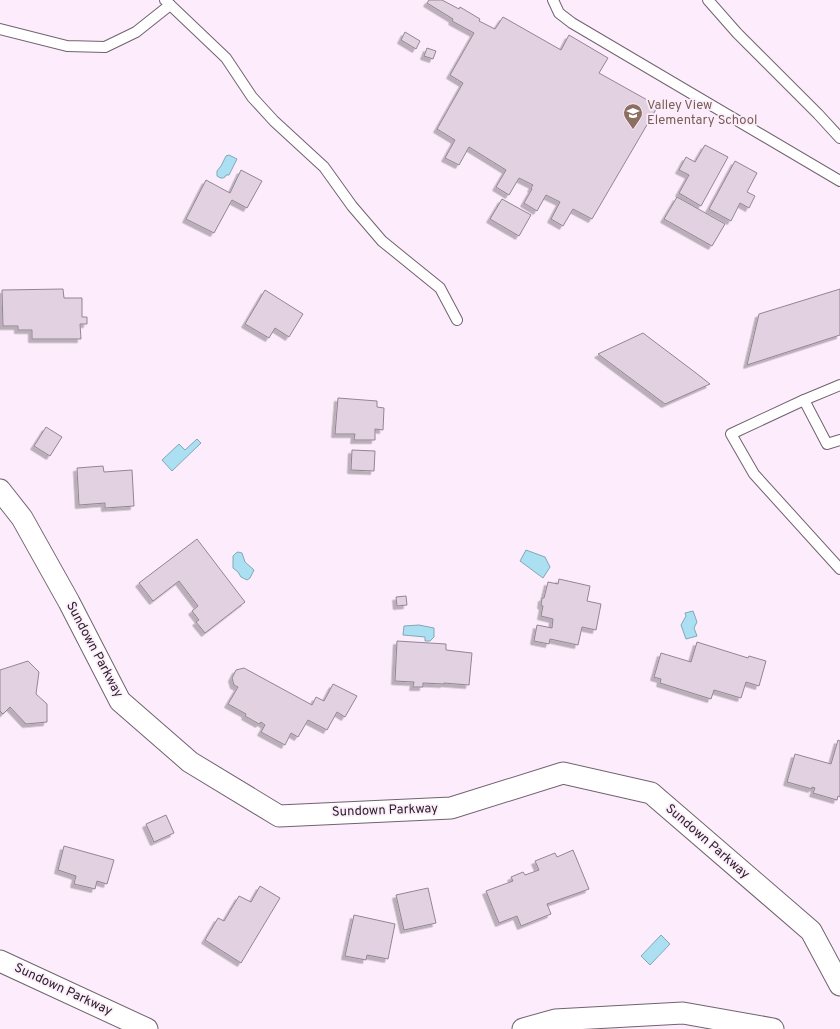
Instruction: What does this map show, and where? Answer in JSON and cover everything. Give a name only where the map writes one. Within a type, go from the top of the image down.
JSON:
[{"type":"street","name":"Sundown Parkway","points":[[0,490],[22,518],[69,602],[120,701],[190,762],[279,816],[451,808],[563,773],[651,793],[811,931],[840,986]]},
{"type":"street","name":"Sundown Parkway","points":[[0,961],[147,1029]]},
{"type":"street","points":[[523,1029],[555,1020],[683,1013],[773,1029]]},
{"type":"lane","points":[[553,0],[559,13],[572,24],[840,181]]},
{"type":"lane","points":[[708,0],[737,33],[840,138]]},
{"type":"lane","points":[[0,30],[67,46],[105,47],[136,32],[168,3],[226,58],[252,97],[274,121],[324,167],[352,206],[382,241],[440,288],[457,320]]},
{"type":"lane","points":[[840,385],[731,434],[754,474],[840,569]]},
{"type":"lane","points":[[804,400],[827,444],[840,440]]},
{"type":"water","points":[[229,155],[237,159],[229,175],[220,178],[217,176],[217,171],[226,156]]},
{"type":"water","points":[[197,439],[201,443],[172,471],[162,460],[179,444],[185,450]]},
{"type":"water","points":[[526,550],[545,557],[550,567],[543,578],[520,561]]},
{"type":"water","points":[[238,552],[242,553],[245,562],[254,570],[250,578],[247,580],[241,577],[233,568],[233,556]]},
{"type":"water","points":[[693,611],[697,622],[694,628],[697,636],[686,639],[681,625],[686,616],[685,613]]},
{"type":"water","points":[[419,625],[434,628],[434,637],[430,641],[425,641],[425,637],[403,635],[404,626]]},
{"type":"water","points":[[661,935],[670,944],[650,965],[641,956]]},
{"type":"building","name":"Valley View Elementary School","points":[[429,0],[442,0],[459,9],[460,7],[480,19],[479,21],[495,29],[503,17],[561,50],[569,35],[608,58],[599,73],[658,106],[592,219],[573,209],[563,226],[551,219],[560,202],[546,195],[537,211],[524,203],[533,185],[519,178],[509,195],[496,187],[506,170],[469,147],[459,165],[445,158],[455,140],[437,129],[463,83],[450,75],[474,33],[452,21],[453,19],[427,3]]},
{"type":"building","points":[[405,32],[420,41],[416,49],[401,40]]},
{"type":"building","points":[[427,48],[436,51],[433,59],[424,56]]},
{"type":"building","points":[[705,145],[728,157],[701,206],[679,193],[689,175],[679,170],[686,157],[695,162]]},
{"type":"building","points":[[735,161],[757,173],[747,192],[755,196],[749,208],[740,203],[731,221],[709,209]]},
{"type":"building","points":[[241,170],[262,181],[247,208],[232,200],[214,233],[186,219],[206,180],[230,193]]},
{"type":"building","points":[[677,197],[725,224],[712,246],[664,219]]},
{"type":"building","points":[[502,199],[531,215],[519,236],[490,219]]},
{"type":"building","points":[[63,289],[64,298],[82,298],[82,317],[87,317],[87,324],[80,324],[81,339],[32,339],[32,330],[18,330],[18,326],[3,326],[2,290]]},
{"type":"building","points":[[840,289],[840,335],[747,365],[759,314]]},
{"type":"building","points":[[265,290],[303,314],[289,337],[275,328],[269,338],[245,324]]},
{"type":"building","points":[[643,333],[710,384],[665,404],[598,354]]},
{"type":"building","points":[[338,398],[377,401],[377,407],[384,408],[383,430],[375,429],[375,440],[354,440],[355,434],[335,434]]},
{"type":"building","points":[[46,427],[62,437],[50,456],[34,446]]},
{"type":"building","points":[[352,450],[375,451],[374,471],[351,470]]},
{"type":"building","points":[[103,466],[104,472],[132,470],[134,506],[105,508],[105,503],[79,505],[77,468]]},
{"type":"building","points":[[197,539],[245,602],[205,633],[196,622],[199,620],[192,611],[198,606],[179,581],[153,601],[139,583]]},
{"type":"building","points":[[559,579],[590,586],[587,601],[601,604],[596,630],[582,627],[578,645],[550,639],[549,644],[534,641],[537,625],[552,628],[553,619],[541,616],[543,606],[541,605],[542,598],[544,598],[548,582],[558,584]]},
{"type":"building","points":[[406,596],[407,605],[397,606],[396,597]]},
{"type":"building","points":[[397,641],[446,644],[446,650],[472,653],[469,685],[423,683],[423,687],[413,687],[414,682],[395,681]]},
{"type":"building","points":[[697,642],[748,658],[749,656],[766,661],[759,686],[746,682],[741,698],[714,690],[711,699],[660,683],[661,679],[654,677],[661,653],[691,662]]},
{"type":"building","points":[[28,661],[39,672],[36,694],[47,704],[47,722],[26,724],[10,707],[3,714],[0,711],[0,670]]},
{"type":"building","points":[[244,668],[312,705],[316,697],[324,701],[333,684],[357,696],[345,717],[337,712],[327,730],[308,720],[298,737],[291,733],[285,745],[261,732],[265,725],[261,722],[259,724],[245,716],[246,714],[228,704],[238,687],[234,685],[232,678],[236,670]]},
{"type":"building","points":[[838,740],[840,741],[840,797],[838,796],[837,800],[813,793],[815,788],[812,787],[812,789],[787,782],[795,754],[831,764]]},
{"type":"building","points":[[166,815],[174,833],[154,842],[146,824]]},
{"type":"building","points":[[64,846],[114,860],[107,884],[97,881],[95,889],[74,884],[76,876],[58,870]]},
{"type":"building","points":[[573,850],[589,889],[547,904],[551,914],[521,926],[517,916],[499,923],[486,891],[513,881],[511,877],[523,872],[525,875],[539,870],[535,861],[555,853],[557,857]]},
{"type":"building","points":[[260,886],[280,898],[241,963],[205,940],[218,918],[224,921],[239,896],[251,902]]},
{"type":"building","points":[[428,888],[436,923],[404,930],[396,895]]},
{"type":"building","points":[[354,915],[395,924],[388,959],[367,955],[366,960],[345,956]]},
{"type":"place","name":"Valley View Elementary School","points":[[633,130]]}]
